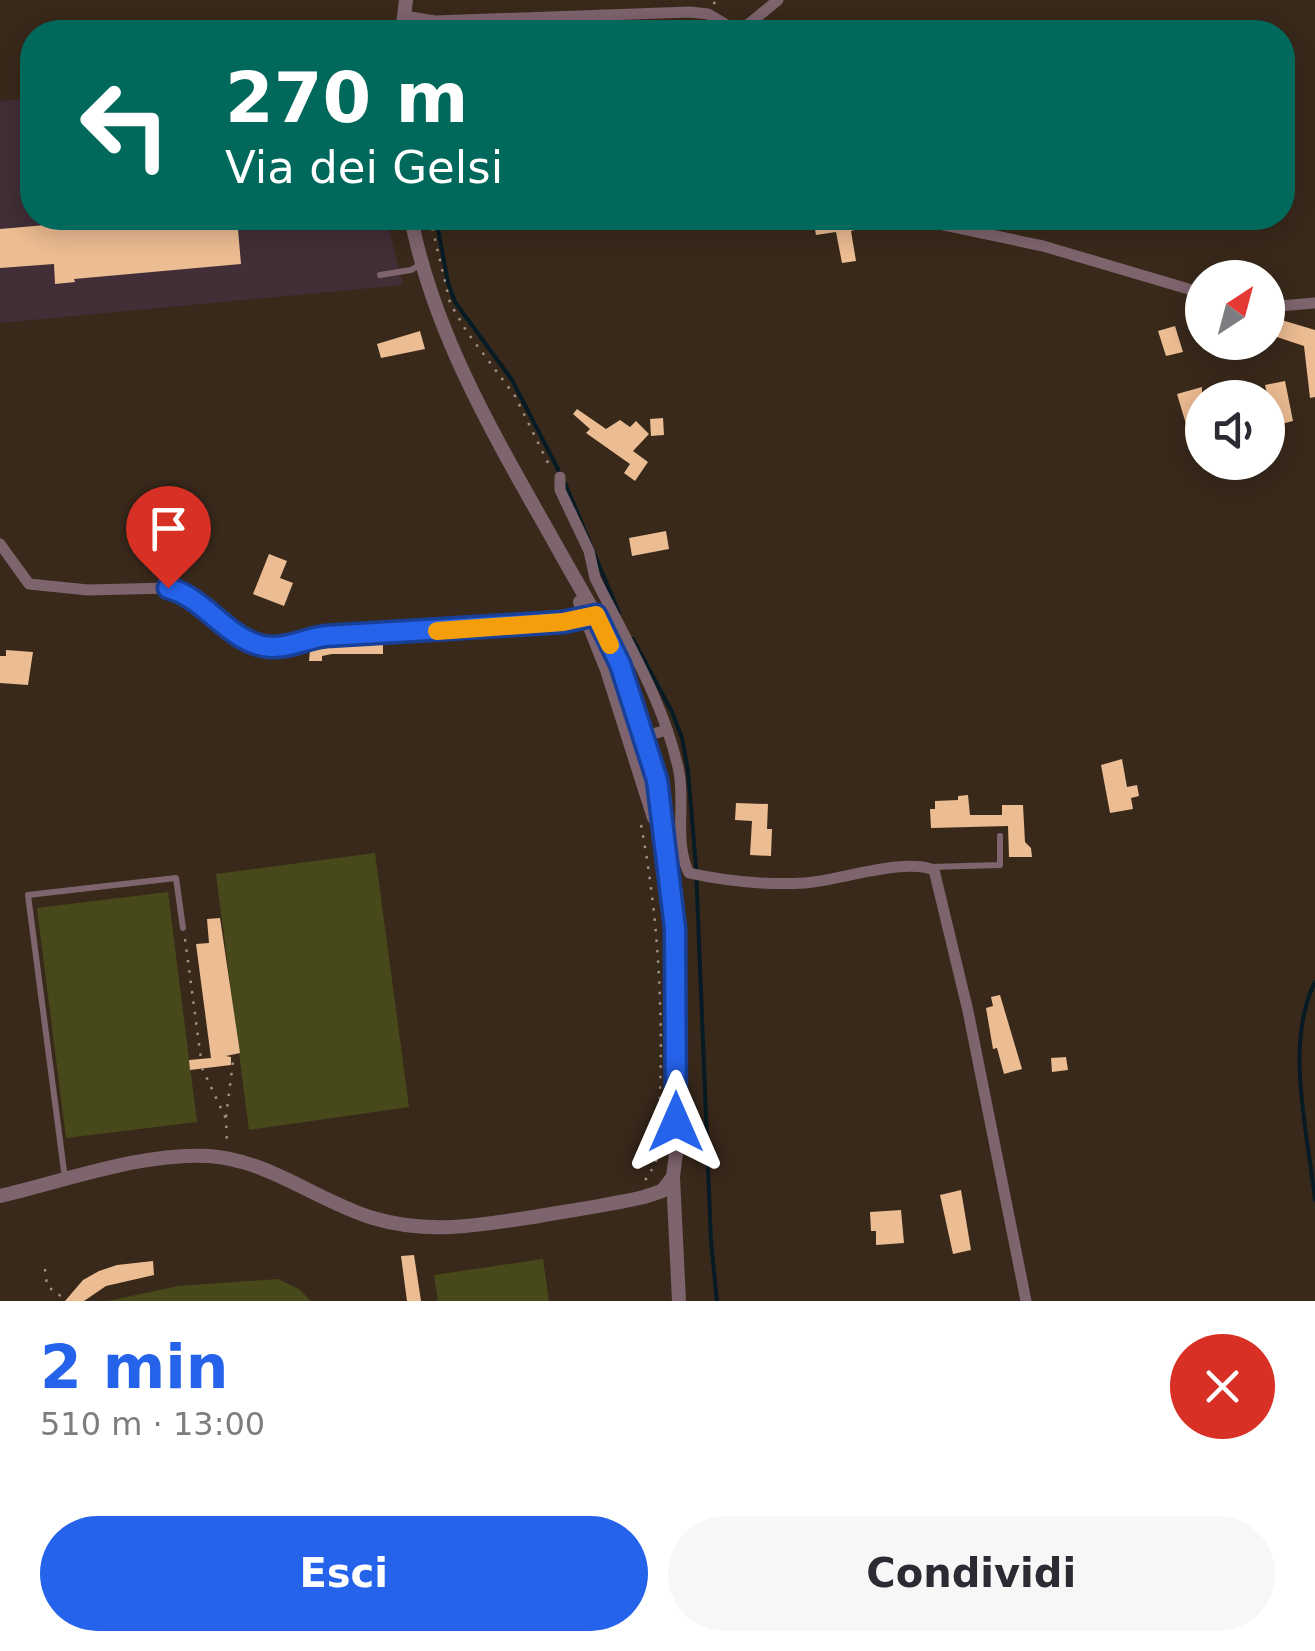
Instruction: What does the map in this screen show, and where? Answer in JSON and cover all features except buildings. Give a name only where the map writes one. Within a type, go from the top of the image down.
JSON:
[{"type":"street","points":[[404,20],[406,0]]},
{"type":"street","points":[[754,20],[778,0]]},
{"type":"street","points":[[463,20],[690,12],[718,20]]},
{"type":"street","points":[[404,16],[429,20]]},
{"type":"street","points":[[415,230],[435,306],[466,380],[620,664],[638,738],[657,780],[675,928],[673,1177],[680,1301]]},
{"type":"street","points":[[967,230],[1042,246],[1185,288]]},
{"type":"street","points":[[1285,306],[1315,303]]},
{"type":"street","points":[[556,478],[589,551],[595,578],[667,730],[680,774],[685,864],[697,874],[758,882],[807,883],[874,870],[930,867],[938,878],[1026,1301]]},
{"type":"street","points":[[0,544],[29,584],[88,590],[168,588],[179,591],[242,638],[265,647],[288,646],[326,636],[526,625],[591,616]]},
{"type":"street","points":[[638,738],[667,730]]},
{"type":"street","points":[[0,1196],[177,1156],[214,1156],[262,1168],[369,1217],[404,1226],[437,1228],[484,1224],[644,1197],[662,1191],[673,1177]]},
{"type":"lane","points":[[380,275],[411,270],[422,264]]},
{"type":"lane","points":[[930,867],[1000,865],[1000,836]]},
{"type":"lane","points":[[65,1180],[28,896],[176,878],[184,928]]},
{"type":"path","points":[[433,230],[450,303],[515,396],[556,478]]},
{"type":"path","points":[[635,1187],[648,1179],[656,1163],[660,1026],[655,912],[641,822]]},
{"type":"path","points":[[184,928],[201,1058]]},
{"type":"path","points":[[234,1054],[226,1119],[227,1144],[237,1147]]},
{"type":"path","points":[[202,1068],[226,1119]]},
{"type":"path","points":[[45,1269],[47,1286],[66,1300]]},
{"type":"shaded area","points":[[20,99],[20,230],[389,230],[403,285],[0,323],[0,101]]},
{"type":"shaded area","points":[[375,853],[409,1107],[249,1130],[216,874]]},
{"type":"shaded area","points":[[168,892],[197,1122],[66,1138],[37,908]]},
{"type":"shaded area","points":[[543,1259],[549,1301],[438,1301],[434,1275]]},
{"type":"shaded area","points":[[278,1279],[299,1289],[311,1301],[108,1301],[178,1286]]},
{"type":"waterway","points":[[438,230],[455,302],[512,380],[561,475]]},
{"type":"waterway","points":[[565,483],[619,613]]},
{"type":"waterway","points":[[633,639],[672,712],[688,771],[717,1301]]},
{"type":"waterway","points":[[1315,982],[1306,1006],[1300,1061],[1315,1200]]},
{"type":"slow traffic","points":[[437,631],[563,622],[596,615],[610,645]]},
{"type":"route","points":[[168,588],[189,596],[242,638],[265,647],[288,646],[326,636],[563,622],[596,615],[620,664],[657,780],[675,928],[676,1122]]}]
